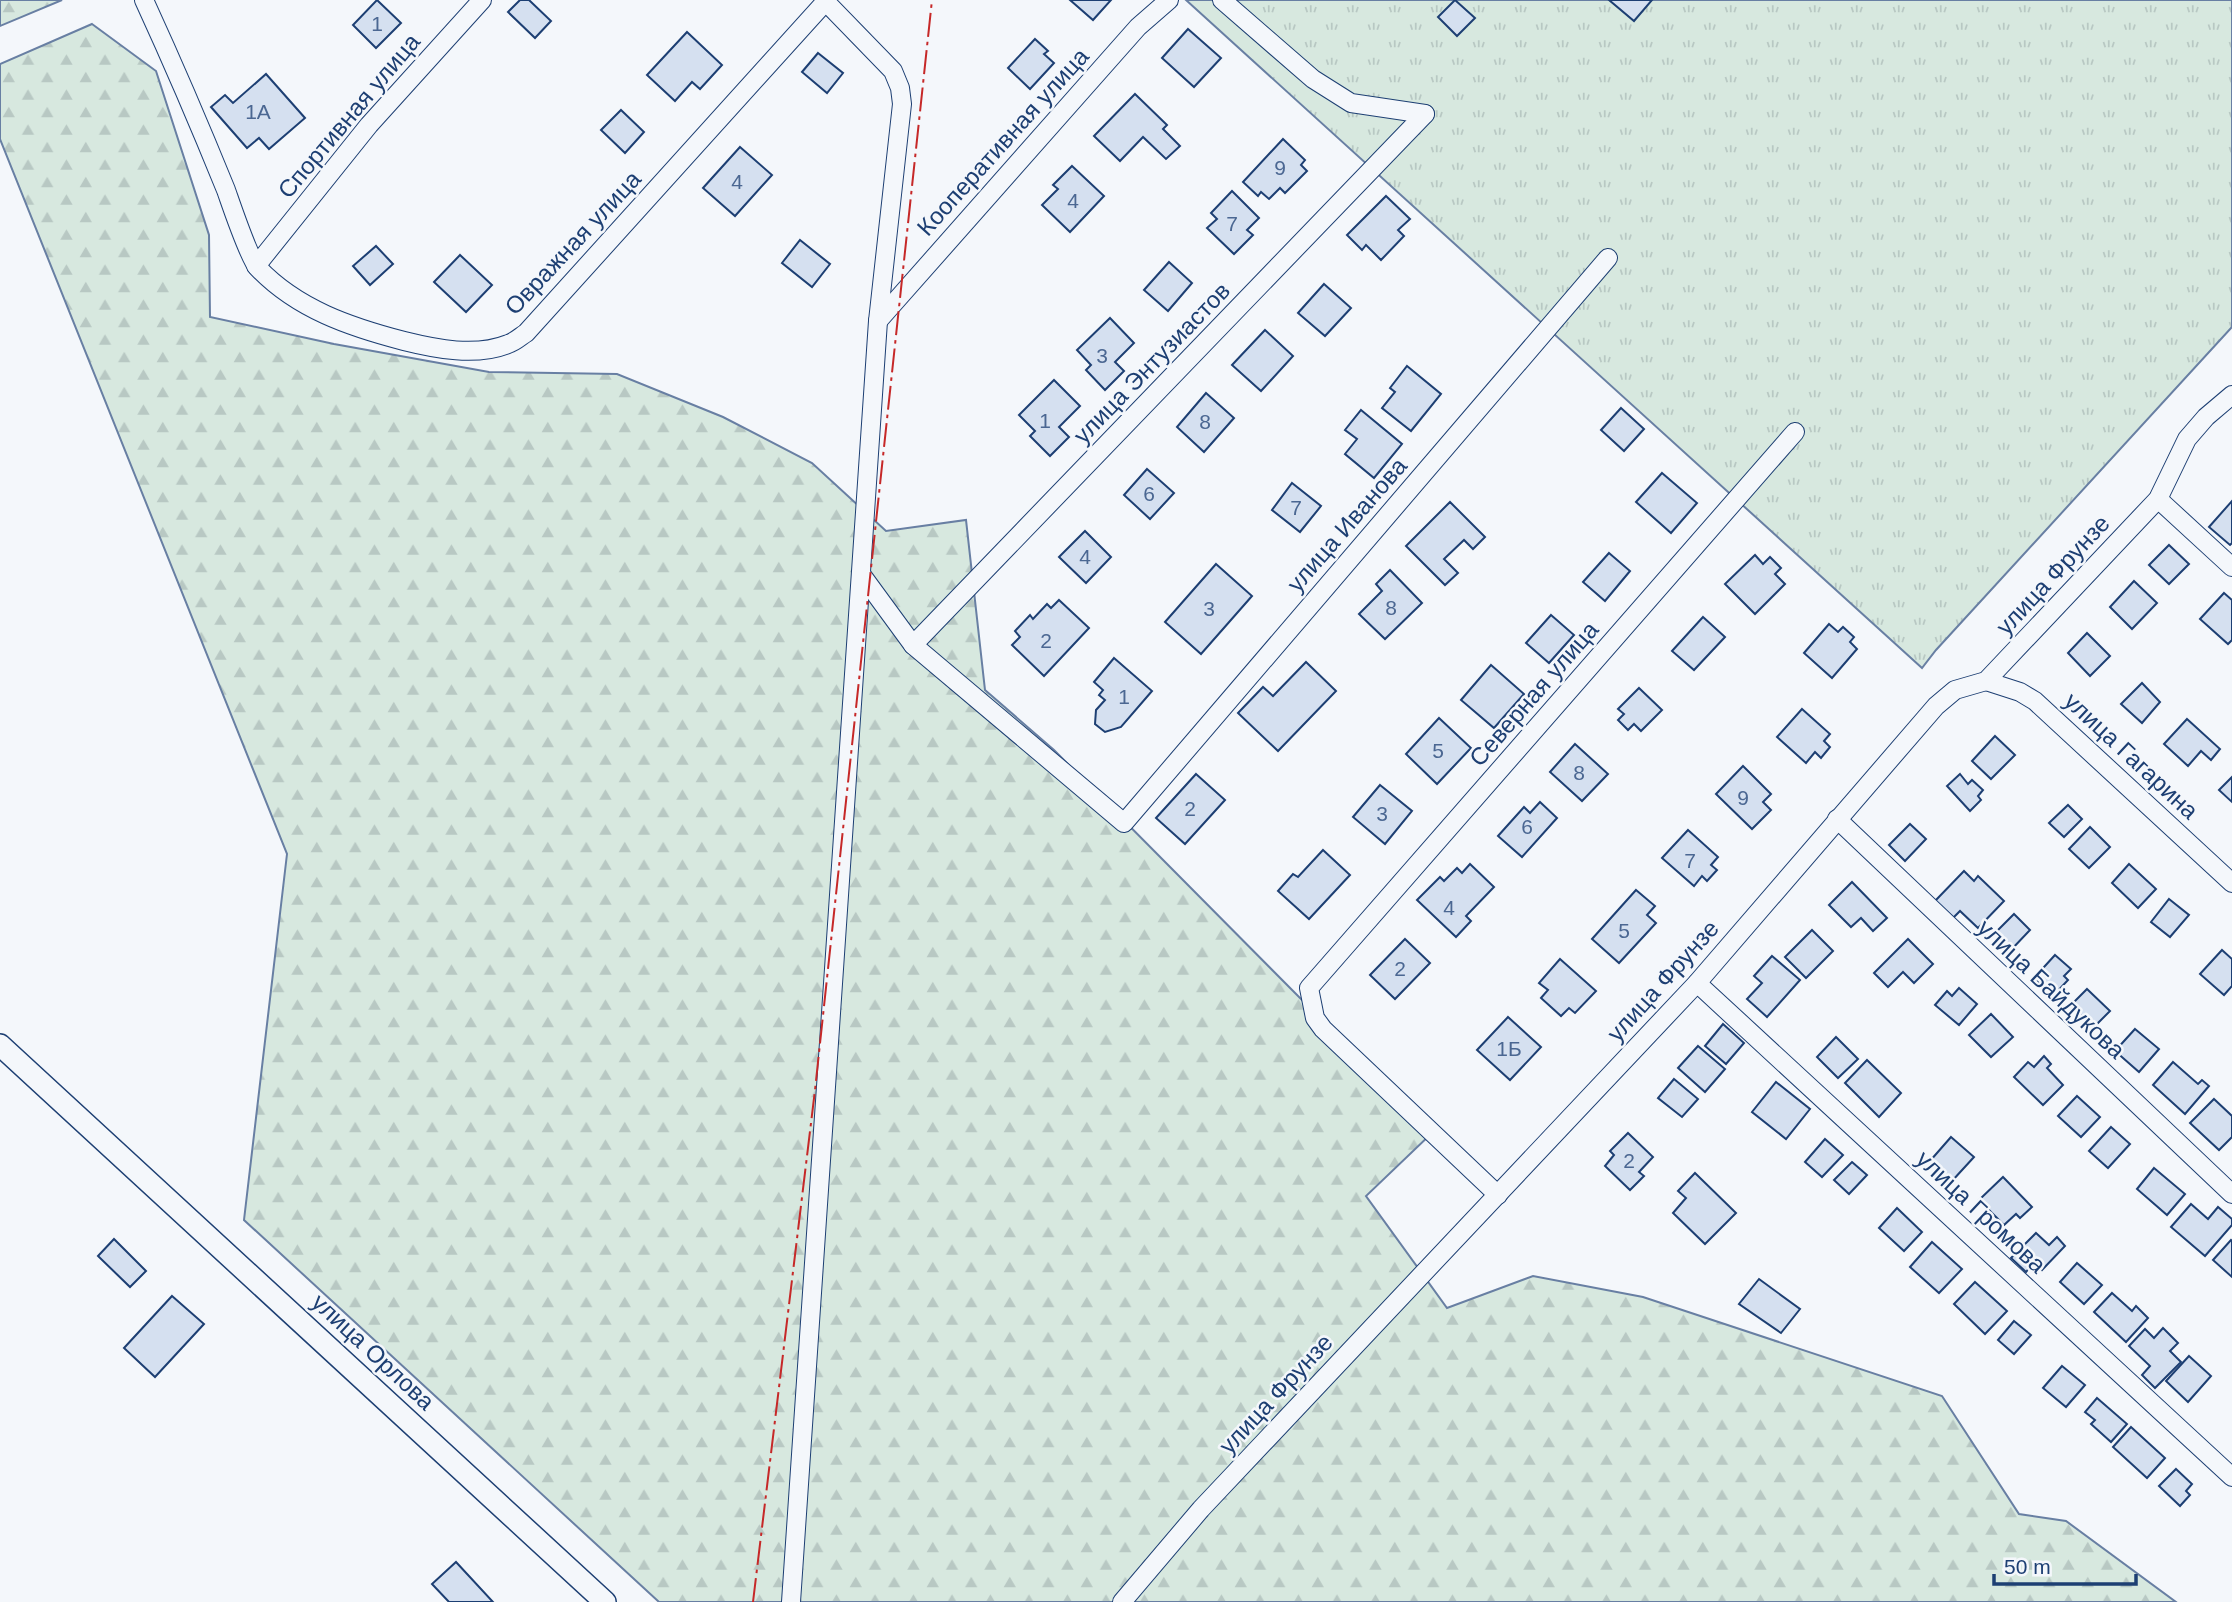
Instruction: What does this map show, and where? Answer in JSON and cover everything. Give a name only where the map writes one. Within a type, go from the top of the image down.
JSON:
[{"type":"street","points":[[144,0],[187,92],[256,266]]},
{"type":"street","name":"Спортивная улица","points":[[256,266],[369,125],[482,0]]},
{"type":"street","name":"Кооперативная улица","points":[[878,321],[1129,37],[1169,0]]},
{"type":"street","name":"улица Энтузиастов","points":[[913,645],[1425,114],[1351,103],[1313,79],[1222,0]]},
{"type":"street","points":[[791,1602],[878,321],[902,104],[900,88],[892,71],[827,1]]},
{"type":"street","name":"Овражная улица","points":[[256,266],[298,301],[329,317],[378,334],[424,346],[461,351],[509,344],[526,332],[827,1]]},
{"type":"street","name":"улица Иванова","points":[[913,645],[1124,823],[1608,258]]},
{"type":"street","name":"улица Фрунзе","points":[[1122,1602],[1201,1508],[1697,983],[1936,706],[1955,690],[1986,681],[2158,499],[2187,439],[2206,417],[2232,395]]},
{"type":"street","name":"Северная улица","points":[[1498,1195],[1322,1029],[1315,1018],[1309,988],[1795,432]]},
{"type":"street","points":[[2158,499],[2232,567]]},
{"type":"street","points":[[860,574],[913,645]]},
{"type":"street","name":"улица Гагарина","points":[[1986,681],[2020,692],[2035,701],[2232,883]]},
{"type":"street","name":"улица Байдукова","points":[[1837,820],[2232,1194]]},
{"type":"street","name":"улица Громова","points":[[1697,983],[2232,1477]]},
{"type":"street","name":"улица Орлова","points":[[0,1045],[605,1602]]},
{"type":"green space","points":[[0,0],[62,0],[0,26]]},
{"type":"green space","points":[[1186,0],[2232,0],[2232,327],[1922,668]]},
{"type":"green space","points":[[92,24],[156,71],[209,235],[210,317],[334,344],[489,372],[617,374],[723,417],[812,463],[886,531],[966,520],[985,690],[1054,750],[1433,1132],[1366,1196],[1447,1308],[1533,1276],[1643,1297],[1942,1396],[2019,1514],[2066,1521],[2176,1602],[659,1602],[244,1220],[287,854],[0,139],[0,64]]},
{"type":"building","points":[[377,0],[401,23],[376,48],[353,25]]},
{"type":"building","points":[[520,0],[529,0],[551,21],[535,38],[508,12]]},
{"type":"building","points":[[1070,0],[1111,0],[1093,20]]},
{"type":"building","points":[[1455,0],[1475,18],[1457,36],[1438,17]]},
{"type":"building","points":[[1609,0],[1652,0],[1634,21]]},
{"type":"building","points":[[1188,29],[1221,58],[1194,87],[1162,58]]},
{"type":"building","points":[[687,32],[722,65],[700,89],[692,82],[675,101],[647,75]]},
{"type":"building","points":[[1035,39],[1048,51],[1044,54],[1054,63],[1030,89],[1008,68]]},
{"type":"building","points":[[818,53],[843,73],[827,93],[802,72]]},
{"type":"building","points":[[266,74],[305,118],[269,149],[259,138],[247,148],[211,107],[225,95],[233,103]]},
{"type":"building","points":[[1135,94],[1167,125],[1163,129],[1180,146],[1166,159],[1143,137],[1120,161],[1094,136]]},
{"type":"building","points":[[621,110],[644,132],[625,153],[601,130]]},
{"type":"building","points":[[1283,139],[1305,160],[1301,165],[1307,171],[1285,193],[1280,188],[1269,199],[1261,192],[1258,196],[1243,182]]},
{"type":"building","points":[[740,147],[772,175],[735,216],[703,188]]},
{"type":"building","points":[[1072,166],[1104,196],[1070,232],[1042,205],[1058,189],[1053,185]]},
{"type":"building","points":[[1232,191],[1259,218],[1247,230],[1253,235],[1234,254],[1207,228],[1217,219],[1211,213]]},
{"type":"building","points":[[1386,196],[1410,219],[1398,230],[1404,236],[1381,260],[1366,245],[1362,250],[1347,235]]},
{"type":"building","points":[[800,240],[830,264],[812,287],[782,263]]},
{"type":"building","points":[[376,246],[393,264],[370,285],[353,266]]},
{"type":"building","points":[[460,255],[492,285],[466,312],[434,282]]},
{"type":"building","points":[[1169,262],[1192,283],[1168,311],[1144,290]]},
{"type":"building","points":[[1324,284],[1351,308],[1325,336],[1298,313]]},
{"type":"building","points":[[1110,318],[1134,343],[1115,362],[1124,371],[1105,390],[1086,370],[1091,365],[1077,350]]},
{"type":"building","points":[[1265,330],[1293,356],[1261,391],[1232,365]]},
{"type":"building","points":[[1407,366],[1441,394],[1411,431],[1382,408],[1395,392],[1390,388]]},
{"type":"building","points":[[1054,380],[1080,406],[1059,427],[1069,437],[1050,456],[1030,436],[1035,431],[1019,415]]},
{"type":"building","points":[[1206,393],[1234,418],[1204,452],[1177,427]]},
{"type":"building","points":[[1621,408],[1644,429],[1624,451],[1601,430]]},
{"type":"building","points":[[1361,410],[1402,444],[1374,478],[1345,454],[1357,439],[1345,430]]},
{"type":"building","points":[[1147,469],[1174,493],[1150,519],[1124,495]]},
{"type":"building","points":[[1662,473],[1697,503],[1671,533],[1636,502]]},
{"type":"building","points":[[1292,483],[1321,506],[1300,532],[1272,510]]},
{"type":"building","points":[[2232,501],[2232,543],[2230,545],[2209,527]]},
{"type":"building","points":[[1450,502],[1485,537],[1473,549],[1464,540],[1444,559],[1458,573],[1445,585],[1406,546]]},
{"type":"building","points":[[1085,531],[1111,557],[1086,583],[1059,557]]},
{"type":"building","points":[[2169,545],[2189,564],[2169,584],[2149,565]]},
{"type":"building","points":[[1609,553],[1630,571],[1605,601],[1583,582]]},
{"type":"building","points":[[1755,555],[1763,564],[1770,557],[1781,568],[1775,574],[1785,584],[1755,614],[1725,584]]},
{"type":"building","points":[[1216,564],[1252,596],[1201,654],[1165,622]]},
{"type":"building","points":[[1390,570],[1422,603],[1385,639],[1359,614],[1382,591],[1376,584]]},
{"type":"building","points":[[2134,581],[2157,603],[2132,629],[2110,607]]},
{"type":"building","points":[[2224,593],[2232,600],[2232,640],[2228,644],[2200,619]]},
{"type":"building","points":[[1059,600],[1089,628],[1044,676],[1012,645],[1020,637],[1015,631],[1030,615],[1033,619],[1047,604],[1051,608]]},
{"type":"building","points":[[1551,615],[1574,635],[1549,663],[1526,643]]},
{"type":"building","points":[[1703,617],[1725,637],[1694,670],[1672,651]]},
{"type":"building","points":[[1829,624],[1838,632],[1843,627],[1854,637],[1850,642],[1857,649],[1832,678],[1804,653]]},
{"type":"building","points":[[2087,633],[2110,656],[2090,676],[2068,653]]},
{"type":"building","points":[[1114,658],[1152,691],[1121,727],[1105,732],[1095,724],[1096,710],[1105,700],[1099,695],[1103,690],[1094,682]]},
{"type":"building","points":[[1306,662],[1336,691],[1278,751],[1238,713],[1263,687],[1273,696]]},
{"type":"building","points":[[1491,665],[1524,694],[1494,728],[1461,700]]},
{"type":"building","points":[[2142,683],[2160,702],[2142,723],[2121,704]]},
{"type":"building","points":[[1639,688],[1662,710],[1641,731],[1634,724],[1628,730],[1618,720],[1624,714],[1618,709]]},
{"type":"building","points":[[1802,709],[1830,734],[1824,741],[1830,747],[1821,758],[1815,752],[1806,763],[1777,737]]},
{"type":"building","points":[[1439,718],[1471,748],[1437,784],[1406,754]]},
{"type":"building","points":[[2187,719],[2220,749],[2211,760],[2201,751],[2188,766],[2164,744]]},
{"type":"building","points":[[1995,736],[2015,755],[1991,779],[1972,761]]},
{"type":"building","points":[[1575,744],[1608,774],[1582,801],[1550,772]]},
{"type":"building","points":[[1743,766],[1771,794],[1763,802],[1771,810],[1752,829],[1716,794]]},
{"type":"building","points":[[1196,774],[1225,800],[1185,844],[1156,818]]},
{"type":"building","points":[[1960,774],[1968,784],[1972,780],[1983,790],[1978,796],[1981,800],[1970,811],[1947,786]]},
{"type":"building","points":[[2232,777],[2232,802],[2219,790]]},
{"type":"building","points":[[1380,785],[1412,811],[1385,844],[1353,817]]},
{"type":"building","points":[[1540,802],[1557,818],[1522,857],[1498,836],[1524,807],[1530,813]]},
{"type":"building","points":[[2068,805],[2082,819],[2064,837],[2049,823]]},
{"type":"building","points":[[1910,824],[1926,839],[1905,861],[1889,845]]},
{"type":"building","points":[[2090,827],[2110,847],[2089,868],[2069,849]]},
{"type":"building","points":[[1688,830],[1718,857],[1711,865],[1717,870],[1707,881],[1702,876],[1694,886],[1662,858]]},
{"type":"building","points":[[1323,850],[1350,875],[1309,919],[1278,891],[1293,874],[1298,877]]},
{"type":"building","points":[[1470,864],[1494,887],[1466,916],[1471,921],[1456,937],[1417,900],[1440,877],[1444,881],[1457,868],[1462,873]]},
{"type":"building","points":[[2129,864],[2156,889],[2138,908],[2112,883]]},
{"type":"building","points":[[1964,871],[1974,881],[1978,876],[2004,901],[1978,928],[1960,911],[1953,918],[1935,901]]},
{"type":"building","points":[[1852,882],[1887,918],[1873,931],[1861,918],[1851,927],[1829,905]]},
{"type":"building","points":[[1636,890],[1655,906],[1647,915],[1656,923],[1619,963],[1592,939]]},
{"type":"building","points":[[2169,899],[2189,915],[2170,937],[2151,922]]},
{"type":"building","points":[[2014,914],[2030,930],[2010,951],[1993,935]]},
{"type":"building","points":[[1812,930],[1833,951],[1806,978],[1785,957]]},
{"type":"building","points":[[1405,939],[1430,963],[1395,999],[1370,975]]},
{"type":"building","points":[[1908,939],[1933,964],[1914,983],[1903,972],[1888,987],[1874,973]]},
{"type":"building","points":[[2222,950],[2232,959],[2232,986],[2224,995],[2200,974]]},
{"type":"building","points":[[2055,955],[2071,969],[2064,976],[2068,980],[2053,996],[2034,978]]},
{"type":"building","points":[[1772,956],[1800,980],[1767,1017],[1747,999],[1762,983],[1754,976]]},
{"type":"building","points":[[1560,959],[1596,991],[1575,1013],[1569,1008],[1561,1016],[1541,998],[1548,990],[1539,983]]},
{"type":"building","points":[[1959,988],[1977,1004],[1959,1025],[1935,1005],[1947,991],[1952,996]]},
{"type":"building","points":[[2087,989],[2110,1011],[2093,1028],[2071,1005]]},
{"type":"building","points":[[1991,1014],[2013,1037],[1991,1057],[1969,1035]]},
{"type":"building","points":[[1508,1017],[1541,1047],[1510,1080],[1477,1050]]},
{"type":"building","points":[[1723,1024],[1744,1043],[1726,1064],[1705,1046]]},
{"type":"building","points":[[2135,1029],[2159,1049],[2139,1072],[2115,1051]]},
{"type":"building","points":[[1836,1037],[1858,1059],[1838,1078],[1817,1057]]},
{"type":"building","points":[[1698,1046],[1725,1069],[1705,1092],[1678,1068]]},
{"type":"building","points":[[2044,1056],[2051,1064],[2047,1068],[2063,1085],[2043,1105],[2014,1077],[2028,1062],[2034,1067]]},
{"type":"building","points":[[1867,1060],[1901,1093],[1879,1117],[1845,1083]]},
{"type":"building","points":[[2173,1062],[2198,1084],[2202,1080],[2209,1086],[2185,1114],[2153,1085]]},
{"type":"building","points":[[1674,1079],[1698,1099],[1682,1117],[1658,1098]]},
{"type":"building","points":[[1776,1082],[1810,1109],[1786,1139],[1752,1112]]},
{"type":"building","points":[[2077,1096],[2100,1117],[2081,1137],[2058,1116]]},
{"type":"building","points":[[2214,1099],[2232,1116],[2232,1137],[2219,1150],[2190,1123]]},
{"type":"building","points":[[2111,1127],[2130,1144],[2108,1168],[2089,1151]]},
{"type":"building","points":[[1628,1133],[1653,1157],[1639,1172],[1644,1176],[1630,1190],[1605,1166],[1614,1155],[1610,1151]]},
{"type":"building","points":[[1951,1137],[1974,1157],[1952,1181],[1930,1161]]},
{"type":"building","points":[[1825,1139],[1843,1155],[1822,1177],[1805,1162]]},
{"type":"building","points":[[1852,1162],[1867,1175],[1849,1194],[1834,1180]]},
{"type":"building","points":[[2154,1168],[2185,1194],[2167,1215],[2137,1189]]},
{"type":"building","points":[[1695,1173],[1736,1213],[1705,1244],[1673,1213],[1686,1198],[1678,1191]]},
{"type":"building","points":[[2003,1177],[2032,1207],[2020,1218],[2016,1214],[2004,1225],[1979,1200]]},
{"type":"building","points":[[2191,1204],[2208,1219],[2218,1207],[2232,1219],[2232,1225],[2205,1256],[2171,1227]]},
{"type":"building","points":[[1897,1208],[1922,1232],[1904,1251],[1879,1228]]},
{"type":"building","points":[[2036,1233],[2049,1245],[2057,1237],[2065,1246],[2042,1270],[2034,1262],[2026,1272],[2011,1258]]},
{"type":"building","points":[[114,1239],[146,1271],[130,1287],[98,1256]]},
{"type":"building","points":[[2232,1241],[2232,1277],[2213,1260]]},
{"type":"building","points":[[1932,1242],[1962,1269],[1939,1293],[1910,1267]]},
{"type":"building","points":[[2077,1263],[2102,1285],[2084,1304],[2060,1282]]},
{"type":"building","points":[[1759,1279],[1800,1309],[1781,1333],[1739,1304]]},
{"type":"building","points":[[1975,1282],[2007,1311],[1985,1334],[1954,1304]]},
{"type":"building","points":[[2112,1293],[2132,1311],[2136,1306],[2148,1318],[2126,1342],[2094,1312]]},
{"type":"building","points":[[172,1296],[204,1324],[155,1377],[124,1348]]},
{"type":"building","points":[[2014,1321],[2031,1335],[2014,1354],[1998,1340]]},
{"type":"building","points":[[2163,1328],[2178,1343],[2170,1351],[2181,1362],[2155,1388],[2142,1375],[2150,1366],[2129,1346],[2145,1329],[2154,1338]]},
{"type":"building","points":[[2189,1356],[2211,1376],[2188,1402],[2166,1381]]},
{"type":"building","points":[[2062,1366],[2085,1385],[2066,1407],[2043,1388]]},
{"type":"building","points":[[2097,1398],[2127,1424],[2111,1442],[2091,1424],[2095,1420],[2085,1412]]},
{"type":"building","points":[[2131,1427],[2165,1458],[2147,1478],[2113,1447]]},
{"type":"building","points":[[2176,1469],[2192,1484],[2186,1491],[2190,1495],[2180,1506],[2159,1486]]},
{"type":"building","points":[[456,1562],[493,1602],[449,1602],[432,1584]]},
{"type":"power","points":[[753,1602],[815,1090],[932,0]]}]
